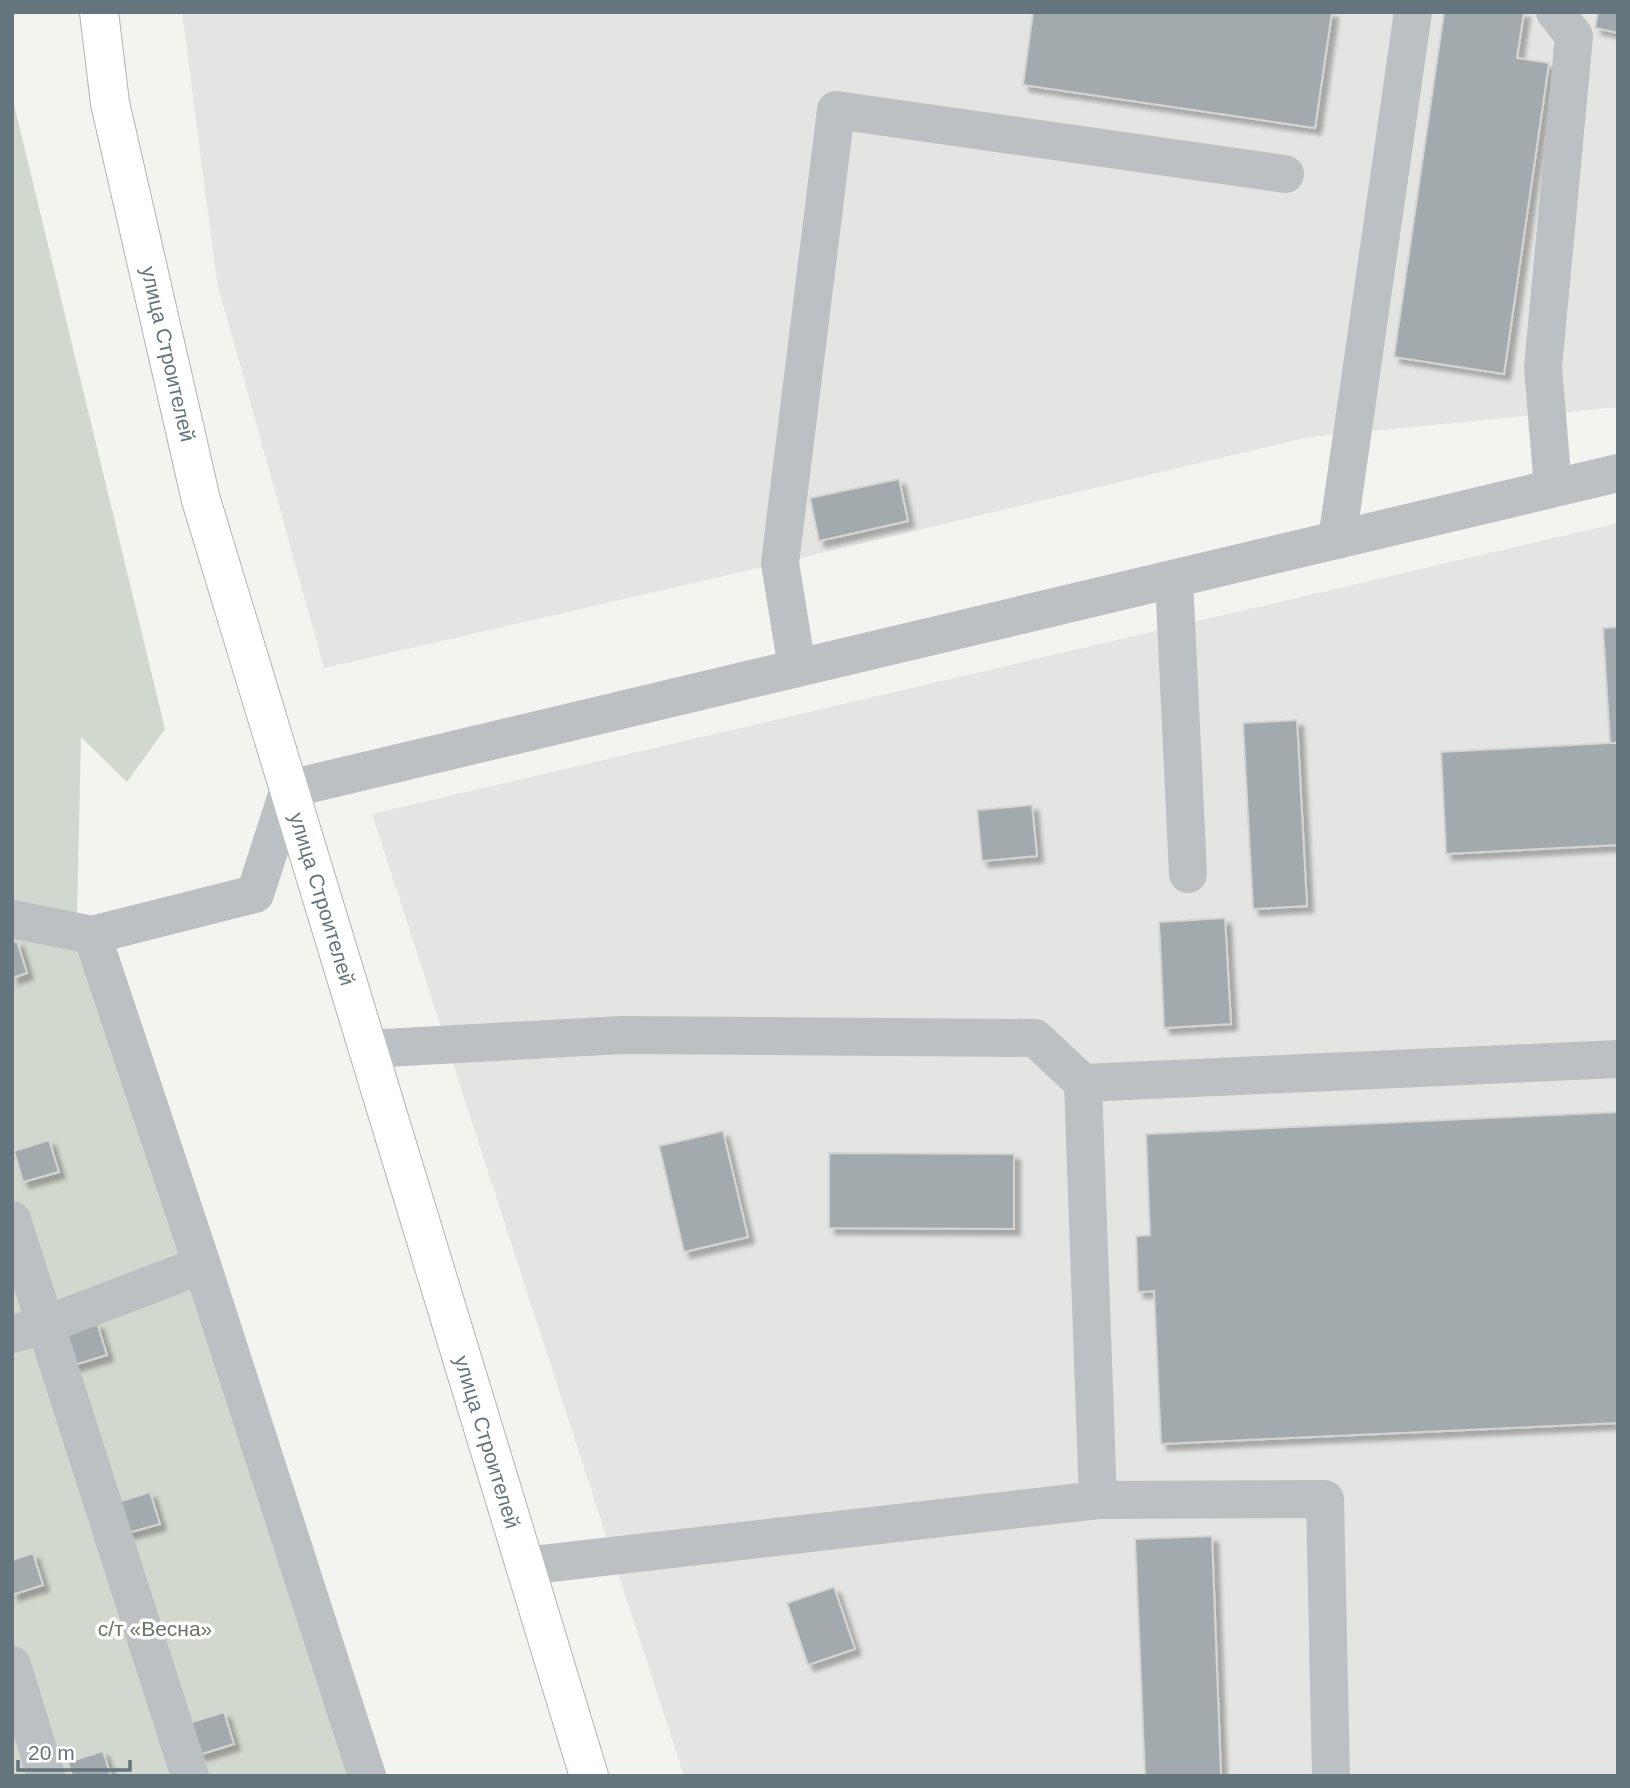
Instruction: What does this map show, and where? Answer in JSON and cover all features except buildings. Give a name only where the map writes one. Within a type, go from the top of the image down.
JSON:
[{"type":"main road","name":"улица Строителей","points":[[99,12],[110,103],[201,500],[589,1776]]},
{"type":"street","points":[[1337,540],[1413,12]]},
{"type":"street","points":[[1553,488],[1543,367],[1574,36],[1555,12]]},
{"type":"street","points":[[797,668],[780,564],[836,110],[1285,174]]},
{"type":"street","points":[[12,919],[92,934],[255,894],[289,789],[1618,473]]},
{"type":"street","points":[[1174,579],[1188,874]]},
{"type":"street","points":[[92,934],[367,1776]]},
{"type":"street","points":[[368,1049],[622,1035],[1035,1038],[1083,1083],[1098,1500]]},
{"type":"street","points":[[1083,1083],[1618,1059]]},
{"type":"street","points":[[12,1220],[29,1330],[190,1776]]},
{"type":"street","points":[[29,1330],[202,1265]]},
{"type":"street","points":[[525,1566],[1098,1500],[1325,1499],[1331,1776]]},
{"type":"street","points":[[12,1665],[46,1776]]},
{"type":"shaded area","points":[[182,12],[1618,12],[1618,407],[1309,437],[324,668],[217,282]]},
{"type":"shaded area","points":[[1618,523],[1618,1776],[684,1776],[372,814]]},
{"type":"green space","name":"с/т «Весна»","points":[[12,96],[165,729],[127,782],[81,737],[77,914],[354,1776],[12,1776]]}]
